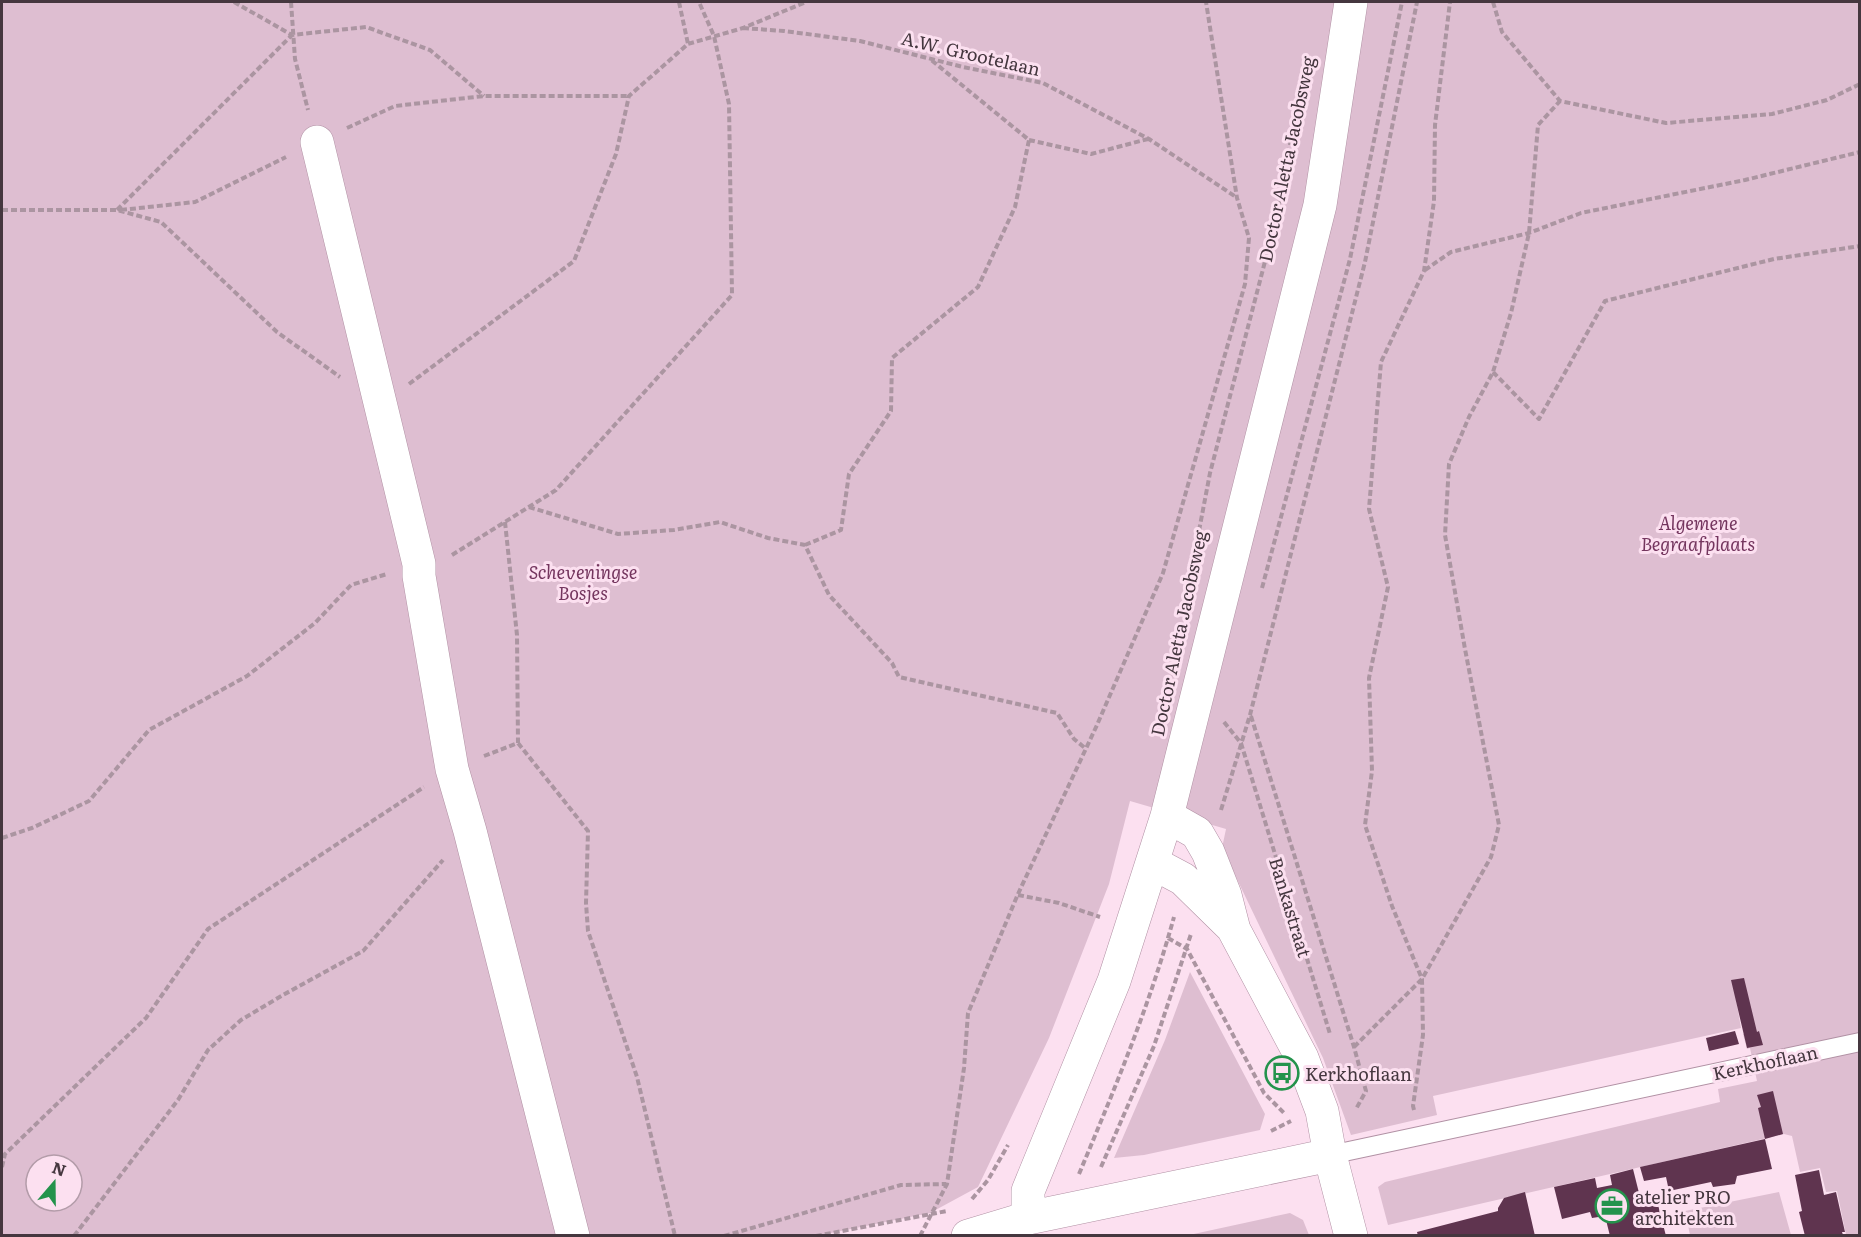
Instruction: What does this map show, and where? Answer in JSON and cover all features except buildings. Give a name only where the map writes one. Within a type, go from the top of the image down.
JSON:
[{"type":"street","name":"Doctor Aletta Jacobsweg","points":[[1028,1218],[1028,1191],[1114,981],[1167,816],[1320,205],[1352,2]]},
{"type":"street","points":[[317,142],[419,570],[452,769],[470,831],[573,1236]]},
{"type":"street","points":[[1167,816],[1197,833],[1208,852],[1225,895],[1234,930],[1302,1058],[1322,1111],[1330,1155],[1351,1236]]},
{"type":"street","points":[[1152,863],[1183,879],[1234,930]]},
{"type":"street","name":"Kerkhoflaan","points":[[968,1236],[1028,1218],[1330,1155]]},
{"type":"lane","name":"Kerkhoflaan","points":[[1330,1155],[1860,1042]]},
{"type":"path","points":[[234,2],[292,35],[366,27],[430,50],[484,96]]},
{"type":"path","points":[[291,2],[295,59],[306,105]]},
{"type":"path","points":[[679,2],[688,44]]},
{"type":"path","points":[[2,838],[32,828],[89,801],[149,729],[247,676],[315,623],[351,585],[419,570],[505,522],[556,490],[732,295],[729,104],[714,36],[699,2]]},
{"type":"path","points":[[117,210],[161,222],[277,332],[380,405],[574,261],[616,154],[629,96],[688,44],[743,28],[806,2]]},
{"type":"path","points":[[920,1236],[947,1184],[964,1068],[968,1013],[1018,894],[1163,573],[1245,284],[1249,238],[1237,198],[1206,2]]},
{"type":"path","points":[[1208,852],[1250,715],[1365,262],[1417,2]]},
{"type":"path","points":[[1413,1106],[1423,1035],[1422,979],[1392,906],[1365,825],[1372,771],[1369,678],[1388,587],[1369,509],[1381,362],[1424,271],[1434,201],[1435,125],[1450,2]]},
{"type":"path","points":[[1493,2],[1502,32],[1560,101],[1666,123],[1772,114],[1827,100],[1860,84]]},
{"type":"path","name":"A.W. Grootelaan","points":[[743,28],[860,41],[930,59],[1043,83],[1149,139],[1237,198]]},
{"type":"path","points":[[117,210],[292,35]]},
{"type":"path","points":[[930,59],[1029,140],[1090,154],[1149,139]]},
{"type":"path","name":"Doctor Aletta Jacobsweg","points":[[1193,565],[1210,473],[1275,223],[1303,75]]},
{"type":"path","points":[[2,210],[117,210],[195,202],[394,106],[484,96],[629,96]]},
{"type":"path","points":[[1354,1047],[1422,979],[1491,857],[1499,825],[1445,536],[1449,464],[1469,417],[1493,372],[1512,313],[1529,233],[1538,125],[1560,101]]},
{"type":"path","points":[[529,507],[618,534],[674,530],[720,522],[768,538],[805,545],[841,530],[849,474],[891,411],[892,358],[978,287],[1015,207],[1029,140]]},
{"type":"path","points":[[1424,271],[1451,252],[1529,233],[1581,213],[1745,180],[1860,152]]},
{"type":"path","points":[[1493,372],[1539,419],[1605,301],[1774,259],[1860,246]]},
{"type":"path","points":[[505,522],[517,635],[518,743],[588,831],[586,903],[588,931],[637,1077],[675,1236]]},
{"type":"path","points":[[805,545],[829,595],[892,663],[899,677],[1058,713],[1074,739],[1085,748]]},
{"type":"path","name":"Bankastraat","points":[[1194,711],[1226,722],[1241,743],[1331,1038]]},
{"type":"path","points":[[1250,715],[1366,1090],[1330,1155]]},
{"type":"path","points":[[2,1167],[6,1154],[146,1018],[208,929],[452,769],[518,743]]},
{"type":"path","points":[[74,1236],[178,1100],[208,1050],[241,1020],[363,951],[470,831]]},
{"type":"path","points":[[1018,894],[1059,903],[1132,927],[1168,939],[1187,950],[1264,1093],[1292,1120]]},
{"type":"path","points":[[1082,1207],[1154,1046],[1187,950],[1199,894]]},
{"type":"path","points":[[969,1202],[987,1180],[1009,1144]]},
{"type":"path","points":[[724,1236],[901,1185],[947,1184]]},
{"type":"path","points":[[816,1236],[930,1213]]},
{"type":"green space","name":"Scheveningse Bosjes","points":[[2,2],[1859,2],[1859,1235],[1846,1235],[1837,1191],[1826,1192],[1820,1168],[1800,1172],[1792,1136],[1784,1134],[1388,1225],[1378,1187],[1385,1182],[1720,1102],[1718,1089],[1757,1081],[1750,1048],[1747,1049],[1743,1034],[1746,1033],[1734,988],[1741,1028],[1433,1096],[1437,1115],[1351,1135],[1323,1058],[1222,848],[1226,829],[1130,801],[1109,884],[1049,1038],[978,1187],[930,1213],[816,1236],[2,1236]]},
{"type":"green space","points":[[1190,972],[1265,1114],[1260,1130],[1144,1155],[1114,1158],[1165,1040]]},
{"type":"green space","points":[[1779,1192],[1791,1235],[1690,1235],[1685,1211]]},
{"type":"green space","points":[[1290,1213],[1303,1220],[1309,1235],[1189,1235]]},
{"type":"place","name":"Kerkhoflaan","points":[[1282,1073]]},
{"type":"place","name":"atelier PRO architekten","points":[[1612,1206]]},
{"type":"park label","name":"Algemene Begraafplaats","points":[[1698,532]]}]
